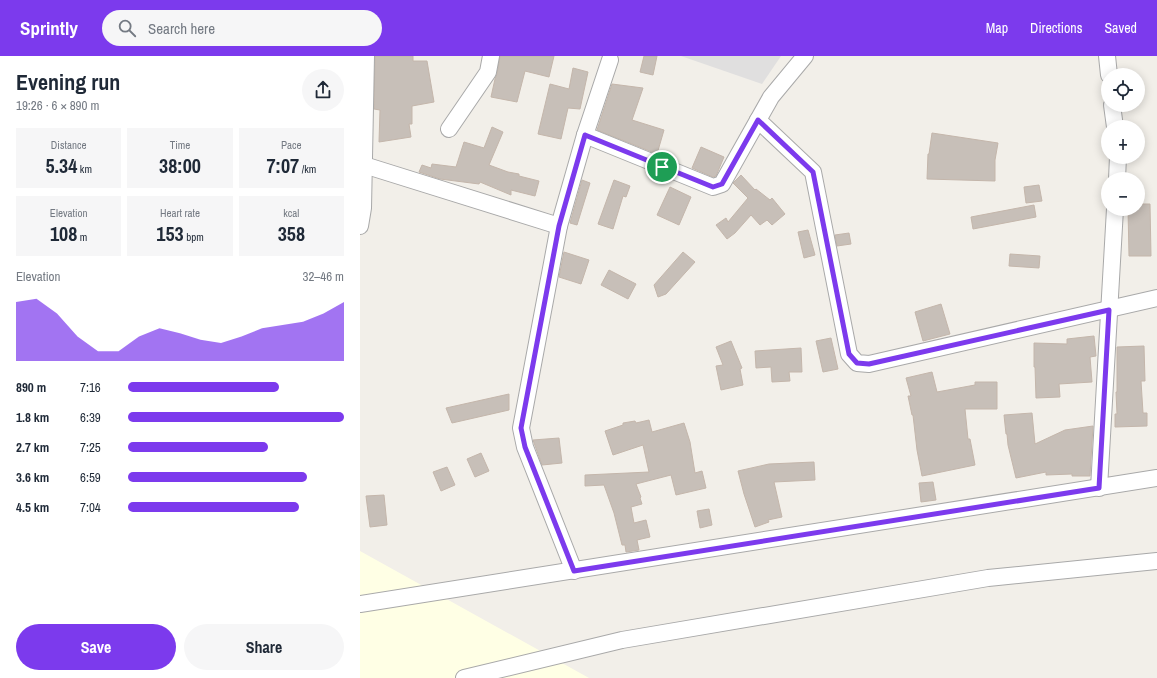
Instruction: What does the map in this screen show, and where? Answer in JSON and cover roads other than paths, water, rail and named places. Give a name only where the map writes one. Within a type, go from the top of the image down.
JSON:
[{"type":"street","points":[[360,226],[363,208],[364,165],[362,104],[366,56]]},
{"type":"street","points":[[449,129],[488,72],[491,56]]},
{"type":"street","points":[[585,135],[713,187],[722,184],[771,97],[805,56]]},
{"type":"street","points":[[1107,56],[1108,68]]},
{"type":"street","points":[[574,571],[525,447],[521,428],[559,226],[607,57]]},
{"type":"street","points":[[758,120],[813,172],[849,354],[857,363],[869,364],[1157,298]]},
{"type":"street","points":[[364,165],[559,226]]},
{"type":"street","points":[[1099,488],[1115,216]]},
{"type":"street","points":[[360,604],[1157,478]]},
{"type":"street","points":[[464,678],[622,640],[980,579],[1157,561]]}]
